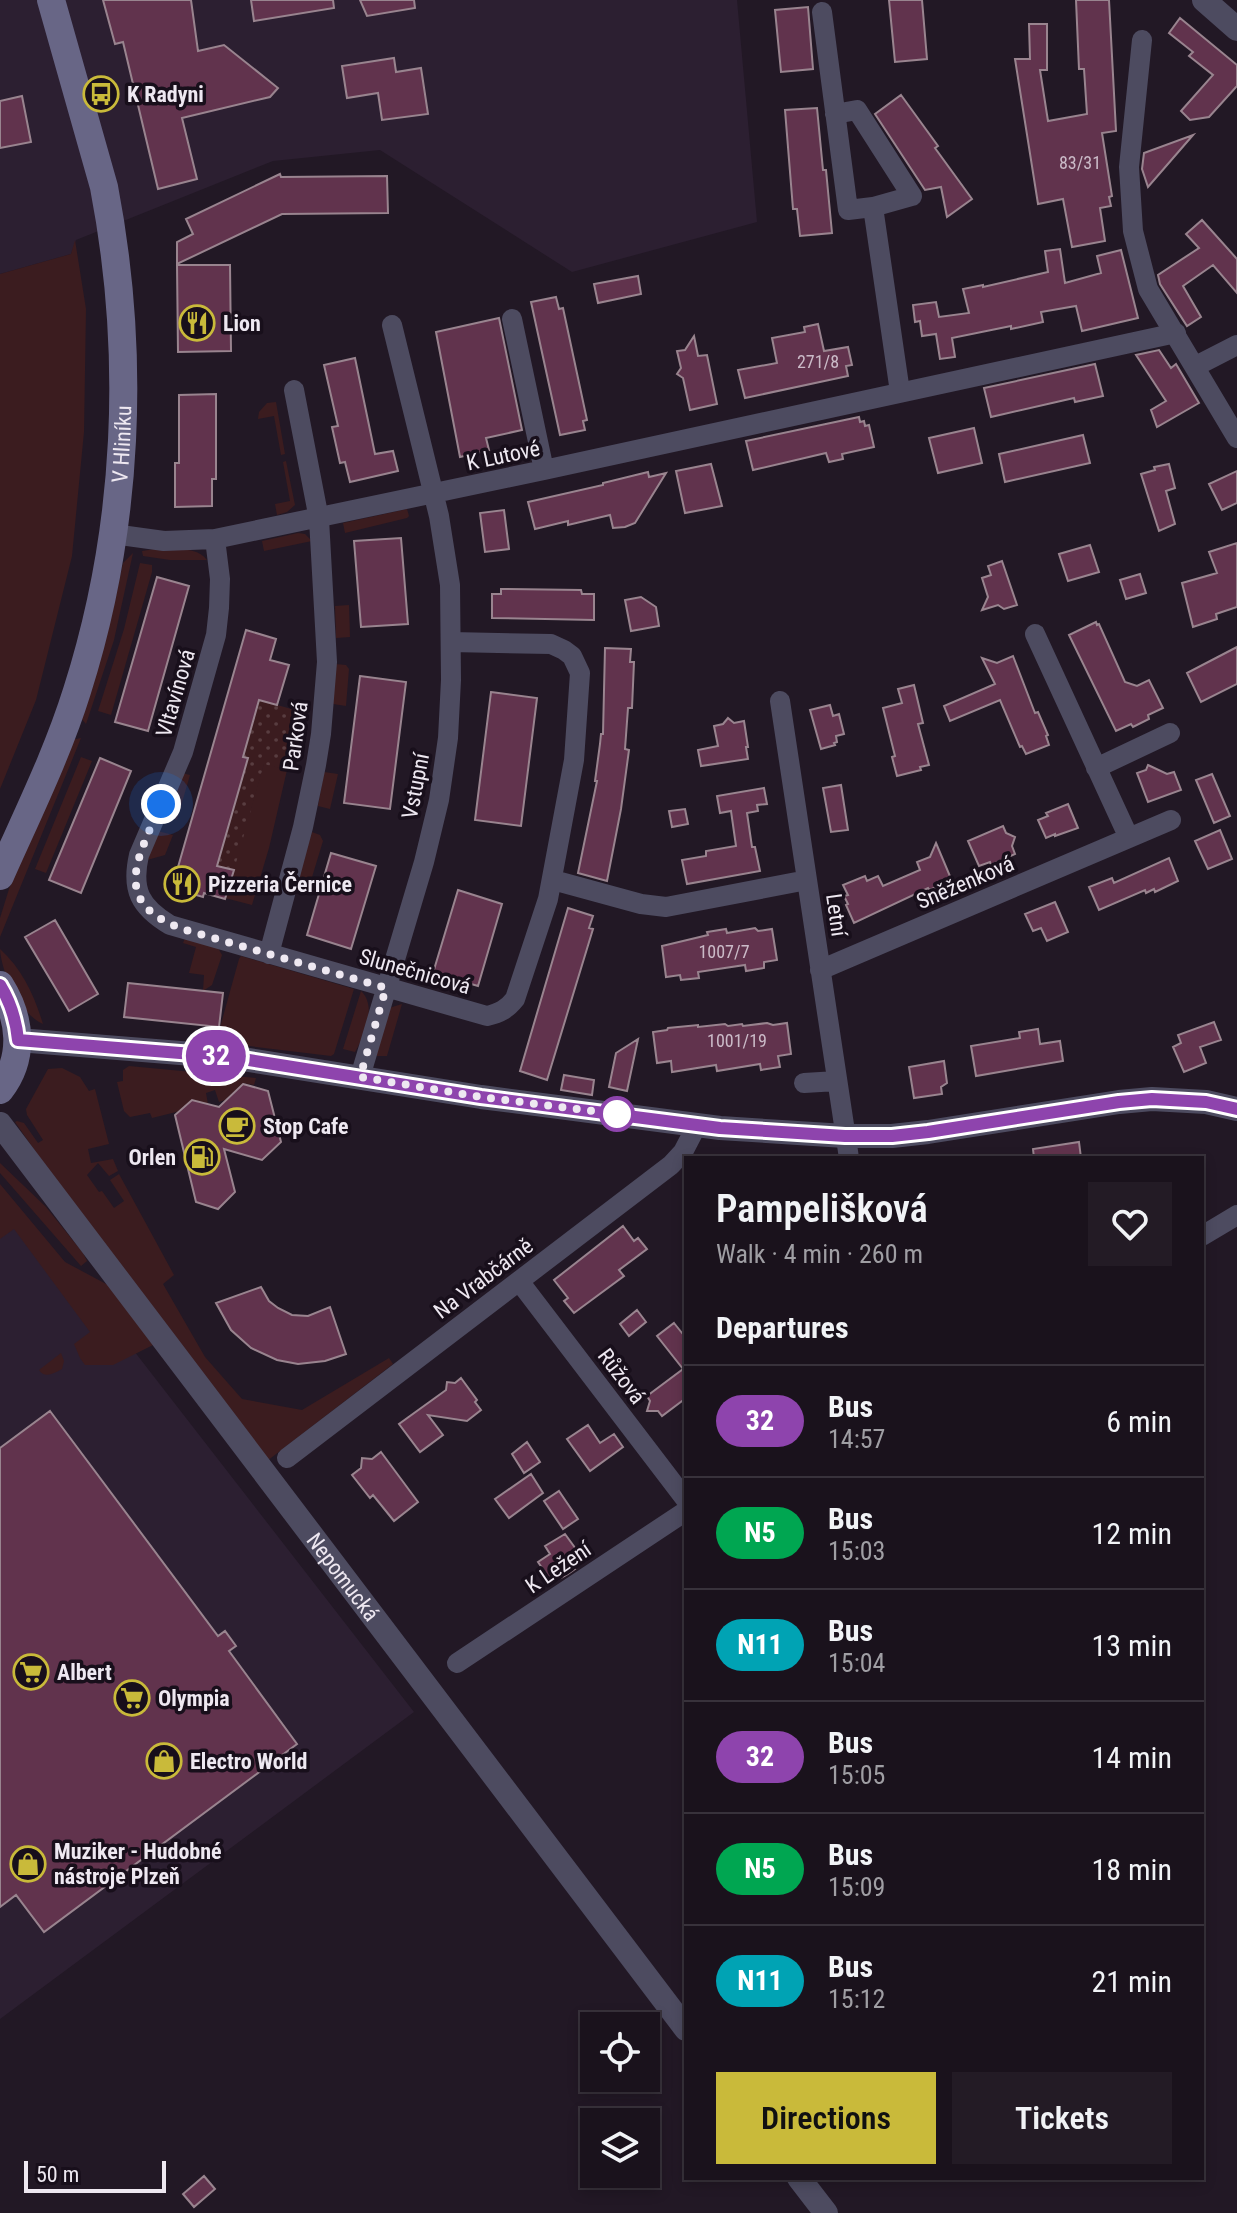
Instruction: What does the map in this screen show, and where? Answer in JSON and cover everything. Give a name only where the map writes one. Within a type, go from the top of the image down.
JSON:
[{"type":"main road","name":"V Hliníku","points":[[0,876],[60,740],[77,691],[92,639],[120,484],[124,339],[117,272],[104,187],[51,0]]},
{"type":"main road","points":[[0,985],[16,1020],[18,1040],[14,1065],[0,1090]]},
{"type":"street","points":[[1204,0],[1237,29]]},
{"type":"street","points":[[822,12],[835,114],[848,210],[873,207],[912,196],[857,110],[835,114]]},
{"type":"street","points":[[1142,40],[1129,167],[1133,231],[1148,289],[1237,438]]},
{"type":"street","points":[[873,207],[900,392]]},
{"type":"street","points":[[512,319],[544,470]]},
{"type":"street","name":"Vstupní","points":[[360,1077],[424,862],[439,800],[448,738],[450,585],[434,494],[392,325]]},
{"type":"street","name":"K Lutové","points":[[113,534],[164,541],[215,539],[1176,333]]},
{"type":"street","points":[[1196,366],[1237,345]]},
{"type":"street","name":"Parková","points":[[269,954],[303,827],[321,734],[327,662],[319,519],[294,390]]},
{"type":"street","name":"Vltavínová","points":[[215,539],[220,579],[216,635],[183,752],[139,855],[135,870],[136,886],[146,908],[170,925],[269,954]]},
{"type":"street","points":[[1035,634],[1129,838]]},
{"type":"street","name":"Slunečnicová","points":[[269,954],[475,1014],[487,1016],[499,1013],[515,999],[553,880],[574,760],[581,685],[572,656],[551,644],[451,642]]},
{"type":"street","name":"Letní","points":[[780,701],[847,1147]]},
{"type":"street","points":[[1096,768],[1170,733]]},
{"type":"street","name":"Sněženková","points":[[820,970],[1171,820]]},
{"type":"street","points":[[553,880],[641,904],[666,907],[807,880]]},
{"type":"street","points":[[18,1040],[230,1057],[481,1097],[847,1147],[892,1136],[1119,1102],[1152,1099],[1206,1102],[1237,1109]]},
{"type":"street","points":[[804,1083],[837,1081]]},
{"type":"street","name":"Nepomucká","points":[[0,1124],[684,2026]]},
{"type":"street","name":"Na Vrabčárně","points":[[287,1458],[671,1165],[683,1152],[697,1125]]},
{"type":"street","points":[[1204,1235],[1237,1215]]},
{"type":"street","name":"Růžová","points":[[519,1281],[684,1497]]},
{"type":"street","name":"K Ležení","points":[[457,1663],[684,1512]]},
{"type":"street","points":[[801,2180],[826,2213]]},
{"type":"shaded area","points":[[0,0],[737,0],[757,222],[572,272],[380,150],[273,161],[76,240],[71,254],[0,274]]},
{"type":"shaded area","points":[[75,240],[86,309],[84,432],[72,556],[36,700],[0,789],[0,274],[71,254]]},
{"type":"shaded area","points":[[276,402],[285,454],[281,455],[274,416],[258,419],[259,412],[267,403]]},
{"type":"shaded area","points":[[286,461],[295,505],[277,515],[275,504],[290,501],[283,462]]},
{"type":"shaded area","points":[[407,509],[407,518],[345,533],[343,523]]},
{"type":"shaded area","points":[[305,534],[312,541],[264,551],[262,541]]},
{"type":"shaded area","points":[[190,550],[207,560],[143,556],[142,551]]},
{"type":"shaded area","points":[[133,553],[114,640],[86,724],[80,717],[113,609],[123,563]]},
{"type":"shaded area","points":[[140,563],[152,565],[152,572],[111,715],[98,711],[124,629]]},
{"type":"shaded area","points":[[349,605],[350,637],[336,638],[335,606]]},
{"type":"shaded area","points":[[335,664],[346,665],[349,669],[346,706],[333,704]]},
{"type":"shaded area","points":[[259,700],[295,710],[287,770],[264,764],[234,870],[217,866],[248,759],[243,757]]},
{"type":"shaded area","points":[[81,738],[0,937],[0,918],[9,889],[71,740]]},
{"type":"shaded area","points":[[81,757],[92,761],[46,873],[35,869]]},
{"type":"shaded area","points":[[264,763],[287,770],[252,905],[225,898]]},
{"type":"shaded area","points":[[324,772],[338,774],[330,809],[318,806]]},
{"type":"shaded area","points":[[182,773],[190,775],[177,820],[165,815]]},
{"type":"shaded area","points":[[158,831],[173,835],[165,855],[147,860]]},
{"type":"shaded area","points":[[312,832],[320,835],[323,841],[309,887],[296,884]]},
{"type":"shaded area","points":[[185,938],[218,948],[222,955],[212,985],[203,991],[204,975],[189,973],[196,947],[183,943]]},
{"type":"shaded area","points":[[0,949],[27,984],[43,1024],[27,1012],[14,992]]},
{"type":"shaded area","points":[[241,956],[354,989],[334,1054],[216,1042]]},
{"type":"shaded area","points":[[361,991],[366,997],[369,1012],[366,1029],[355,1052],[343,1049]]},
{"type":"shaded area","points":[[402,1004],[387,1056],[377,1056],[376,1050],[389,1008]]},
{"type":"shaded area","points":[[129,1066],[256,1078],[254,1085],[243,1083],[219,1102],[215,1090],[206,1093],[208,1104],[152,1118],[150,1113],[130,1117],[124,1111],[117,1082],[123,1081],[123,1070]]},
{"type":"shaded area","points":[[62,1068],[80,1077],[89,1091],[95,1089],[109,1144],[88,1149],[91,1163],[113,1159],[118,1171],[109,1176],[98,1163],[87,1175],[114,1208],[124,1201],[110,1180],[119,1174],[174,1275],[163,1284],[205,1357],[242,1399],[302,1410],[389,1358],[393,1364],[267,1461],[15,1122],[24,1123],[38,1143],[43,1140],[26,1109],[48,1069]]},
{"type":"shaded area","points":[[0,1163],[46,1207],[87,1261],[81,1266],[0,1173]]},
{"type":"shaded area","points":[[0,1184],[65,1262],[108,1285],[153,1345],[113,1365],[85,1365],[74,1344],[90,1332],[14,1229],[0,1239]]},
{"type":"shaded area","points":[[0,1208],[65,1262],[414,1712],[0,2019]]},
{"type":"shaded area","points":[[61,1353],[64,1361],[62,1369],[50,1374],[41,1373],[39,1370]]},
{"type":"building","points":[[103,0],[191,0],[198,51],[224,45],[278,88],[270,97],[182,118],[197,179],[158,189],[123,42],[115,44]]},
{"type":"building","points":[[251,0],[333,0],[334,8],[254,21]]},
{"type":"building","points":[[360,0],[414,0],[415,8],[367,16]]},
{"type":"building","points":[[889,0],[922,0],[927,59],[895,62]]},
{"type":"building","points":[[1076,0],[1109,0],[1116,131],[1102,133],[1112,196],[1109,197],[1111,206],[1100,208],[1105,241],[1072,247],[1063,199],[1038,204],[1015,59],[1030,59],[1029,24],[1047,24],[1047,70],[1040,70],[1048,121],[1087,114],[1084,69],[1079,69]]},
{"type":"building","points":[[808,7],[813,69],[781,72],[775,10]]},
{"type":"building","points":[[1180,18],[1237,65],[1237,86],[1209,117],[1190,120],[1181,111],[1213,75],[1189,56],[1193,52],[1169,33]]},
{"type":"building","points":[[394,58],[396,72],[421,68],[428,114],[382,120],[378,93],[347,98],[342,66]]},
{"type":"building","points":[[901,95],[972,199],[947,217],[941,187],[925,190],[875,114]]},
{"type":"building","points":[[22,96],[31,142],[0,148],[0,101]]},
{"type":"building","points":[[817,108],[832,233],[800,236],[797,209],[793,209],[785,110]]},
{"type":"building","points":[[1193,135],[1148,187],[1142,169],[1144,153]]},
{"type":"building","points":[[280,174],[281,177],[387,176],[388,213],[282,214],[177,264],[177,242],[193,234],[186,219]]},
{"type":"building","points":[[1202,220],[1237,259],[1237,293],[1213,265],[1183,286],[1201,317],[1187,326],[1160,284],[1158,275],[1199,248],[1186,234]]},
{"type":"building","points":[[1060,249],[1065,283],[1101,273],[1097,256],[1121,250],[1138,318],[1082,331],[1076,306],[1041,312],[1043,322],[952,338],[955,357],[940,359],[936,334],[922,336],[920,321],[915,322],[913,305],[936,302],[939,317],[969,313],[963,289],[1048,272],[1045,251]]},
{"type":"building","points":[[177,265],[230,265],[231,351],[178,352]]},
{"type":"building","points":[[638,276],[641,294],[598,303],[594,284]]},
{"type":"building","points":[[556,297],[559,309],[563,308],[587,420],[583,421],[585,430],[560,435],[531,302]]},
{"type":"building","points":[[499,318],[522,430],[486,438],[489,450],[460,457],[436,332]]},
{"type":"building","points":[[818,324],[824,351],[848,347],[852,365],[846,366],[848,376],[745,398],[738,370],[777,363],[772,338],[805,332],[804,327]]},
{"type":"building","points":[[694,336],[698,356],[707,355],[717,404],[690,410],[683,378],[677,374],[681,368],[677,351],[685,350]]},
{"type":"building","points":[[1159,350],[1171,368],[1176,364],[1199,403],[1157,427],[1151,410],[1166,401],[1136,355]]},
{"type":"building","points":[[355,358],[375,454],[393,451],[398,471],[350,482],[345,462],[340,463],[332,427],[338,426],[324,365]]},
{"type":"building","points":[[1095,364],[1103,396],[1075,402],[1074,398],[991,417],[984,388]]},
{"type":"building","points":[[216,394],[216,479],[212,479],[212,506],[175,507],[175,463],[179,463],[179,395]]},
{"type":"building","points":[[859,417],[865,426],[869,425],[874,447],[842,454],[843,459],[829,462],[826,453],[753,470],[746,441]]},
{"type":"building","points":[[974,428],[982,463],[938,473],[929,438]]},
{"type":"building","points":[[1083,435],[1090,463],[1005,482],[999,454]]},
{"type":"building","points":[[711,464],[722,506],[685,513],[676,471]]},
{"type":"building","points":[[1169,464],[1175,488],[1166,491],[1175,524],[1159,531],[1141,474]]},
{"type":"building","points":[[1237,471],[1237,503],[1222,510],[1209,484]]},
{"type":"building","points":[[648,472],[649,477],[666,473],[635,523],[613,528],[610,515],[535,529],[528,502]]},
{"type":"building","points":[[504,510],[509,549],[485,552],[480,513]]},
{"type":"building","points":[[401,538],[408,624],[361,627],[354,541]]},
{"type":"building","points":[[1237,543],[1237,607],[1216,614],[1217,619],[1193,627],[1182,583],[1217,573],[1209,552]]},
{"type":"building","points":[[1090,545],[1099,572],[1068,581],[1059,554]]},
{"type":"building","points":[[1002,561],[1017,605],[1004,609],[998,605],[982,610],[988,597],[982,578],[991,575],[988,566]]},
{"type":"building","points":[[1140,574],[1146,593],[1126,599],[1120,580]]},
{"type":"building","points":[[157,577],[189,586],[148,731],[115,722]]},
{"type":"building","points":[[501,589],[581,590],[582,594],[594,594],[594,620],[492,618],[492,594],[501,594]]},
{"type":"building","points":[[641,597],[656,607],[659,626],[631,631],[625,600]]},
{"type":"building","points":[[1096,622],[1125,682],[1137,686],[1149,680],[1163,708],[1133,727],[1131,724],[1116,731],[1069,635]]},
{"type":"building","points":[[246,630],[276,639],[270,660],[289,665],[277,705],[259,700],[243,757],[248,758],[217,866],[234,870],[225,899],[204,893],[203,897],[172,888]]},
{"type":"building","points":[[1237,647],[1237,684],[1201,702],[1187,673]]},
{"type":"building","points":[[605,648],[631,649],[630,662],[634,662],[632,708],[628,708],[625,749],[629,750],[607,881],[578,873],[597,781],[603,734]]},
{"type":"building","points":[[1013,656],[1035,713],[1038,712],[1048,735],[1049,745],[1026,754],[1000,700],[950,721],[944,706],[995,684],[982,658],[997,663]]},
{"type":"building","points":[[360,676],[406,682],[390,809],[344,803]]},
{"type":"building","points":[[914,685],[923,723],[918,724],[929,765],[897,776],[883,708],[902,703],[898,689]]},
{"type":"building","points":[[491,692],[537,698],[521,826],[475,820]]},
{"type":"building","points":[[830,705],[833,716],[839,714],[844,734],[836,736],[835,745],[821,749],[810,710]]},
{"type":"building","points":[[728,718],[734,723],[744,721],[748,759],[701,766],[698,750],[718,746],[714,726],[723,724]]},
{"type":"building","points":[[100,758],[131,771],[81,893],[49,880]]},
{"type":"building","points":[[1148,765],[1167,774],[1174,772],[1181,790],[1148,802],[1137,773],[1146,770]]},
{"type":"building","points":[[1212,774],[1230,816],[1214,823],[1196,780]]},
{"type":"building","points":[[841,785],[848,830],[831,832],[823,788]]},
{"type":"building","points":[[764,788],[767,804],[757,805],[758,811],[747,813],[752,847],[755,847],[760,871],[687,884],[682,860],[706,856],[706,851],[736,846],[731,811],[720,813],[717,796]]},
{"type":"building","points":[[1068,804],[1078,828],[1046,838],[1038,820],[1048,816],[1046,813]]},
{"type":"building","points":[[685,809],[688,824],[672,827],[669,811]]},
{"type":"building","points":[[1003,826],[1006,833],[1015,837],[1012,846],[1015,854],[991,865],[990,862],[979,866],[968,841]]},
{"type":"building","points":[[1220,830],[1232,859],[1208,869],[1195,841]]},
{"type":"building","points":[[936,843],[952,881],[928,888],[854,923],[846,905],[844,896],[848,895],[843,885],[865,876],[867,881],[878,876],[883,886],[920,870],[917,862],[930,857]]},
{"type":"building","points":[[331,853],[376,866],[351,949],[307,935]]},
{"type":"building","points":[[1169,858],[1178,881],[1155,892],[1154,889],[1146,893],[1145,890],[1099,910],[1089,887],[1112,878],[1114,883]]},
{"type":"building","points":[[458,890],[502,904],[478,986],[433,973]]},
{"type":"building","points":[[1055,902],[1068,932],[1047,941],[1041,928],[1033,931],[1025,914]]},
{"type":"building","points":[[568,908],[593,916],[589,928],[593,929],[547,1080],[520,1071]]},
{"type":"building","points":[[55,920],[98,994],[69,1011],[25,937]]},
{"type":"building","points":[[755,928],[758,931],[772,929],[777,960],[764,962],[764,968],[746,971],[745,965],[698,972],[699,978],[681,980],[680,975],[666,977],[662,946],[708,935],[707,932],[726,929],[727,933]]},
{"type":"building","points":[[128,983],[223,993],[219,1027],[124,1017]]},
{"type":"building","points":[[1214,1022],[1221,1040],[1200,1047],[1206,1063],[1184,1072],[1173,1047],[1181,1043],[1178,1035]]},
{"type":"building","points":[[787,1023],[791,1054],[778,1056],[780,1067],[761,1070],[760,1064],[717,1071],[716,1065],[672,1072],[671,1061],[657,1063],[653,1032],[698,1025]]},
{"type":"building","points":[[1038,1029],[1040,1044],[1060,1041],[1063,1061],[976,1076],[971,1046],[1020,1038],[1019,1032]]},
{"type":"building","points":[[638,1039],[627,1091],[609,1087],[616,1053]]},
{"type":"building","points":[[944,1061],[947,1083],[941,1087],[942,1094],[914,1098],[909,1067]]},
{"type":"building","points":[[564,1075],[594,1080],[592,1095],[561,1090]]},
{"type":"building","points":[[243,1084],[268,1091],[281,1142],[262,1160],[224,1149],[235,1192],[218,1209],[196,1202],[175,1115],[192,1100],[219,1107]]},
{"type":"building","points":[[1079,1142],[1081,1156],[1034,1156],[1033,1149]]},
{"type":"building","points":[[623,1226],[634,1241],[638,1238],[647,1249],[619,1270],[624,1276],[574,1313],[564,1301],[568,1298],[554,1280]]},
{"type":"building","points":[[261,1287],[269,1301],[292,1315],[308,1316],[330,1307],[346,1354],[325,1361],[298,1364],[277,1360],[251,1348],[231,1330],[216,1303]]},
{"type":"building","points":[[637,1310],[646,1322],[629,1336],[620,1324]]},
{"type":"building","points":[[674,1323],[684,1336],[684,1400],[662,1416],[658,1411],[647,1411],[650,1401],[647,1396],[683,1369],[657,1336]]},
{"type":"building","points":[[461,1378],[481,1410],[467,1421],[428,1415],[443,1435],[420,1452],[399,1424],[446,1390],[447,1382],[455,1383]]},
{"type":"building","name":"Olympia","points":[[50,1411],[218,1636],[225,1631],[236,1646],[229,1651],[297,1744],[44,1932],[16,1895],[0,1907],[0,1448]]},
{"type":"building","points":[[588,1425],[600,1443],[614,1434],[623,1447],[590,1471],[567,1439]]},
{"type":"building","points":[[527,1442],[540,1462],[524,1473],[512,1454]]},
{"type":"building","points":[[381,1452],[418,1502],[394,1521],[352,1475],[361,1468],[362,1458],[372,1459]]},
{"type":"building","points":[[531,1474],[543,1493],[509,1518],[495,1499]]},
{"type":"building","points":[[559,1491],[578,1519],[563,1529],[544,1501]]},
{"type":"building","points":[[565,1534],[581,1556],[571,1563],[575,1569],[568,1574],[561,1578],[557,1573],[549,1578],[538,1562],[550,1554],[545,1546]]},
{"type":"building","points":[[204,2176],[215,2189],[194,2207],[183,2194]]},
{"type":"bus line","name":"32","points":[[0,985],[16,1020],[18,1040],[230,1057],[481,1097],[720,1128],[866,1137],[928,1132],[1152,1099],[1181,1099],[1237,1109]]},
{"type":"place","name":"K Radyni","points":[[101,94]]},
{"type":"place","name":"Lion","points":[[197,323]]},
{"type":"place","name":"Pizzeria Černice","points":[[182,884]]},
{"type":"place","name":"Stop Cafe","points":[[237,1126]]},
{"type":"place","name":"Orlen","points":[[202,1157]]},
{"type":"place","name":"Albert","points":[[31,1672]]},
{"type":"place","name":"Olympia","points":[[132,1698]]},
{"type":"place","name":"Electro World","points":[[164,1761]]},
{"type":"place","name":"Muziker - Hudobné nástroje Plzeň","points":[[28,1864]]},
{"type":"route","points":[[161,804],[135,870],[140,897],[153,915],[189,931],[386,988],[360,1077],[481,1097],[632,1116],[617,1114]]}]
